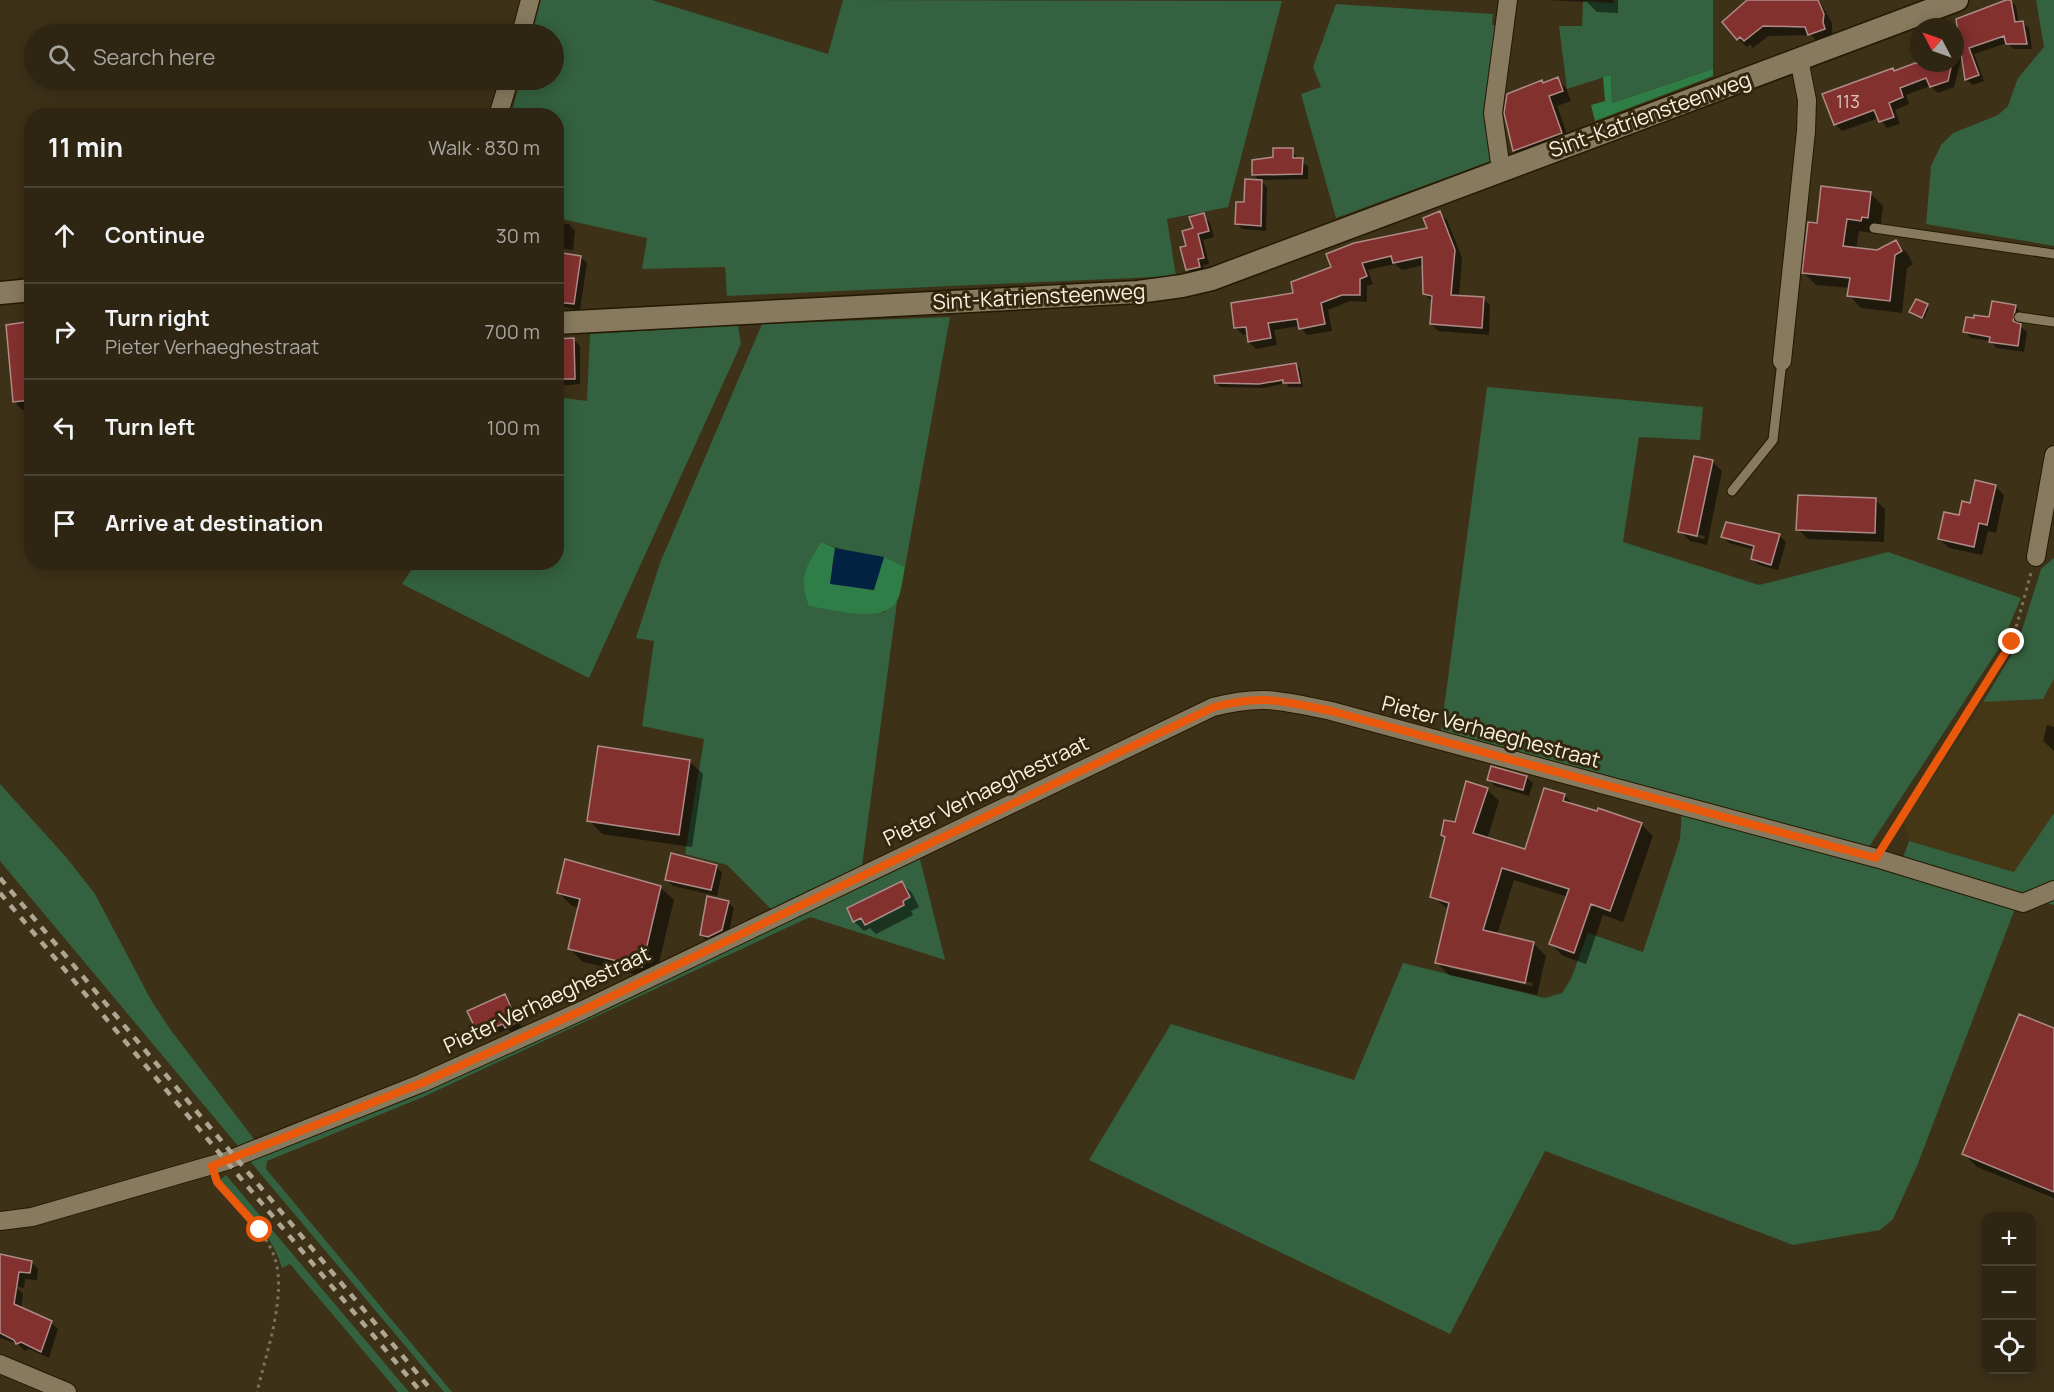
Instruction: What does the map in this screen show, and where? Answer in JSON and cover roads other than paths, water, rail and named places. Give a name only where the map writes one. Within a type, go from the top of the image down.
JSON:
[{"type":"street","points":[[523,24],[530,0]]},
{"type":"street","points":[[1501,170],[1493,113],[1508,0]]},
{"type":"street","name":"Sint-Katriensteenweg","points":[[564,323],[1138,292],[1182,286],[1212,279],[1957,0]]},
{"type":"street","points":[[1782,361],[1806,131],[1807,100],[1799,59]]},
{"type":"street","points":[[500,108],[506,90]]},
{"type":"street","points":[[0,293],[24,291]]},
{"type":"street","points":[[2036,557],[2054,455]]},
{"type":"street","name":"Pieter Verhaeghestraat","points":[[0,1221],[32,1217],[212,1166],[422,1083],[1214,707],[1244,699],[1267,698],[1331,711],[1876,858],[2023,903],[2054,890]]},
{"type":"street","points":[[0,1364],[67,1392]]},
{"type":"lane","points":[[1874,228],[2054,254]]},
{"type":"lane","points":[[2019,317],[2054,322]]},
{"type":"lane","points":[[1732,491],[1773,440],[1782,361]]},
{"type":"water","points":[[835,548],[884,557],[874,590],[830,584]]},
{"type":"railway","points":[[0,878],[433,1392]]},
{"type":"railway","points":[[0,893],[421,1392]]}]
